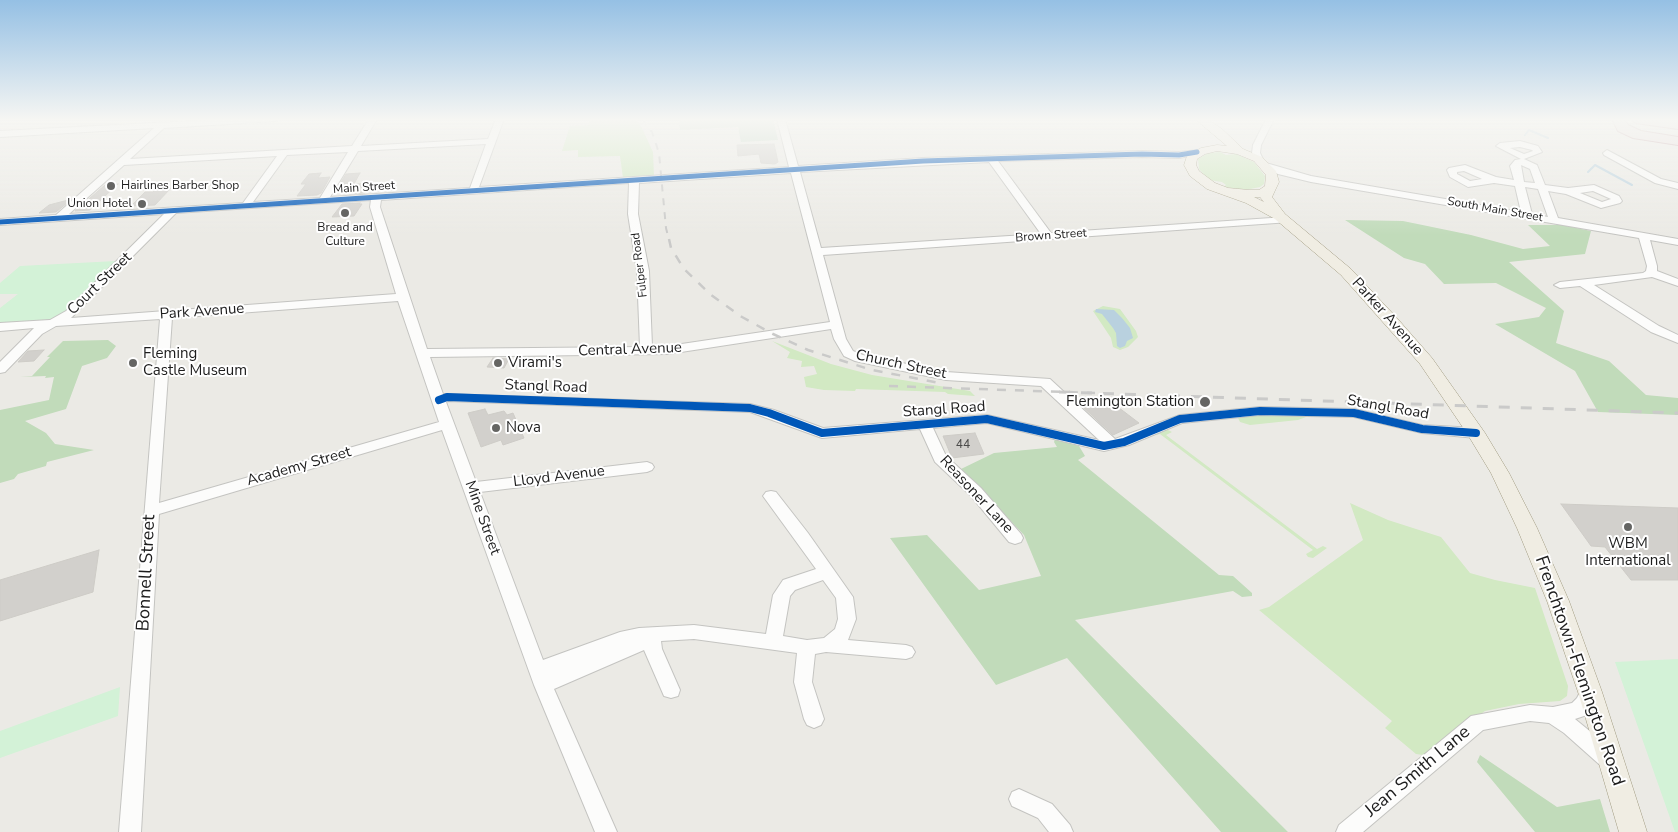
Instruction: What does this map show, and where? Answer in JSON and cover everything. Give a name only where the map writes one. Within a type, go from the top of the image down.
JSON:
[{"type":"main road","points":[[1191,158],[1191,168],[1197,176],[1205,183],[1226,191],[1249,194],[1262,193],[1271,186]]},
{"type":"main road","points":[[1253,158],[1262,163]]},
{"type":"main road","name":"Parker Avenue","points":[[1262,163],[1272,174],[1271,186],[1266,195],[1268,200],[1283,218],[1346,272],[1392,321],[1426,361],[1476,433]]},
{"type":"main road","name":"Parker Avenue","points":[[1226,191],[1254,201],[1283,218]]},
{"type":"main road","name":"Frenchtown-Flemington Road","points":[[1476,433],[1503,480],[1538,550],[1590,692],[1633,832]]},
{"type":"street","points":[[59,218],[125,158]]},
{"type":"street","points":[[120,162],[196,158]]},
{"type":"street","points":[[245,207],[281,158]]},
{"type":"street","points":[[322,202],[349,158]]},
{"type":"street","points":[[473,192],[485,158]]},
{"type":"street","name":"Church Street","points":[[791,158],[836,325],[845,349],[852,356],[946,376],[1045,382],[1113,445]]},
{"type":"street","name":"Main Street","points":[[0,222],[473,192],[794,169],[1029,158]]},
{"type":"street","name":"Main Street","points":[[1168,158],[1191,168]]},
{"type":"street","points":[[1259,158],[1262,163]]},
{"type":"street","points":[[1616,158],[1658,181],[1678,186]]},
{"type":"street","points":[[992,159],[1048,236]]},
{"type":"street","points":[[1527,215],[1515,164],[1524,159],[1534,167],[1554,220]]},
{"type":"street","name":"South Main Street","points":[[1262,163],[1286,174],[1311,179],[1678,242]]},
{"type":"street","name":"South Main Street","points":[[1271,186],[1287,178],[1311,179]]},
{"type":"street","name":"Fulper Road","points":[[634,180],[633,214],[643,271],[646,350]]},
{"type":"street","points":[[1494,180],[1568,191]]},
{"type":"street","name":"Mine Street","points":[[376,198],[376,207],[421,353],[541,678],[606,832]]},
{"type":"street","name":"Court Street","points":[[0,369],[38,331],[70,314],[173,211]]},
{"type":"street","name":"Brown Street","points":[[816,252],[1283,218]]},
{"type":"street","points":[[1643,235],[1652,266],[1651,273]]},
{"type":"street","points":[[1560,285],[1639,278],[1651,273],[1678,283]]},
{"type":"street","points":[[1583,283],[1655,329],[1678,339]]},
{"type":"street","name":"Park Avenue","points":[[0,327],[403,298]]},
{"type":"street","name":"Bonnell Street","points":[[130,832],[166,314]]},
{"type":"street","name":"Central Avenue","points":[[421,353],[676,350],[836,325]]},
{"type":"street","name":"Stangl Road","points":[[439,400],[447,397],[750,408],[769,413],[822,433],[987,419],[1094,445],[1113,445],[1141,436],[1174,420],[1260,410],[1354,413],[1422,429],[1476,433]]},
{"type":"street","name":"Academy Street","points":[[151,511],[447,424]]},
{"type":"street","name":"Reasoner Lane","points":[[925,424],[940,459],[976,492],[1015,538]]},
{"type":"street","name":"Lloyd Avenue","points":[[471,488],[647,467]]},
{"type":"street","points":[[771,496],[844,597],[847,616],[843,633],[826,645]]},
{"type":"street","points":[[773,642],[782,595],[789,585],[827,572]]},
{"type":"street","points":[[541,678],[633,648],[651,635],[679,632],[694,632],[807,647],[826,645],[906,652]]},
{"type":"street","points":[[651,635],[653,650],[672,690]]},
{"type":"street","points":[[807,647],[803,682],[814,719]]},
{"type":"street","name":"Jean Smith Lane","points":[[1347,832],[1478,722],[1530,713],[1553,715],[1577,710],[1584,704],[1590,692]]},
{"type":"street","points":[[1553,715],[1581,736],[1612,764]]},
{"type":"street","points":[[1019,799],[1046,811],[1062,832]]},
{"type":"green space","points":[[620,158],[653,158],[654,176],[623,178]]},
{"type":"green space","points":[[1245,158],[1254,162],[1265,176],[1264,184],[1260,187],[1245,190],[1224,187],[1226,185],[1222,182],[1209,180],[1199,169],[1198,159]]},
{"type":"green space","points":[[1345,220],[1403,221],[1471,235],[1523,249],[1550,246],[1528,225],[1562,225],[1591,231],[1585,254],[1509,262],[1564,311],[1556,343],[1609,361],[1646,395],[1678,398],[1678,415],[1598,412],[1575,371],[1495,324],[1539,317],[1546,308],[1496,283],[1444,284],[1425,264],[1404,258]]},
{"type":"green space","points":[[116,261],[60,317],[0,323],[0,308],[18,294],[0,294],[0,283],[20,266]]},
{"type":"green space","points":[[1103,306],[1120,309],[1136,331],[1138,337],[1128,347],[1120,350],[1113,347],[1111,338],[1093,311]]},
{"type":"green space","points":[[108,340],[116,346],[107,358],[82,366],[66,409],[25,421],[46,433],[55,444],[94,450],[47,462],[46,466],[18,474],[14,479],[0,483],[0,410],[49,400],[54,377],[20,377],[32,376],[63,341]]},
{"type":"green space","points":[[772,341],[831,364],[872,375],[970,391],[975,396],[948,394],[945,392],[856,389],[855,391],[824,390],[806,387],[804,377],[817,374],[814,366],[801,367],[802,361],[787,358],[790,352]]},
{"type":"green space","points":[[1261,414],[1306,417],[1298,420],[1250,425],[1240,422],[1238,418]]},
{"type":"green space","points":[[1166,429],[1172,432],[1166,435],[1317,549],[1323,546],[1327,548],[1313,558],[1308,557],[1306,554],[1313,550],[1160,434],[1151,436]]},
{"type":"green space","points":[[1055,439],[1079,446],[1085,456],[1078,460],[1219,575],[1233,576],[1252,593],[1252,596],[1242,597],[1233,591],[1075,620],[1288,832],[1221,832],[1067,658],[996,685],[890,538],[927,535],[979,590],[1041,576],[1024,535],[961,469],[994,453],[1057,447],[1054,442]]},
{"type":"green space","points":[[1350,503],[1388,520],[1441,537],[1470,573],[1535,588],[1568,686],[1567,696],[1560,701],[1519,704],[1485,711],[1423,755],[1416,754],[1385,728],[1392,721],[1259,610],[1269,607],[1363,540]]},
{"type":"green space","points":[[1678,659],[1678,832],[1675,832],[1615,662]]},
{"type":"green space","points":[[120,687],[118,716],[0,758],[0,731]]},
{"type":"green space","points":[[1480,755],[1557,807],[1600,799],[1610,832],[1535,832],[1477,762]]},
{"type":"water","points":[[1096,309],[1114,310],[1130,328],[1133,338],[1127,341],[1125,346],[1120,348],[1117,346],[1116,333],[1102,314],[1095,312]]},
{"type":"building","points":[[760,158],[777,158],[778,162],[775,164],[761,163]]},
{"type":"building","points":[[321,173],[318,178],[330,177],[321,193],[297,196],[306,184],[301,184],[309,174]]},
{"type":"building","points":[[360,173],[350,191],[335,192],[346,174]]},
{"type":"building","points":[[370,183],[365,193],[349,194],[356,184]]},
{"type":"building","points":[[118,184],[90,210],[75,211],[105,185]]},
{"type":"building","points":[[171,188],[155,205],[131,206],[145,192]]},
{"type":"building","points":[[72,199],[56,212],[39,213],[49,205]]},
{"type":"building","name":"Bread and Culture","points":[[342,204],[362,204],[354,216],[332,217]]},
{"type":"building","points":[[44,350],[34,361],[18,362],[28,351]]},
{"type":"building","name":"Virami's","points":[[493,358],[509,359],[504,368],[487,367]]},
{"type":"building","points":[[1089,403],[1114,404],[1139,423],[1113,435],[1082,406]]},
{"type":"building","name":"Nova","points":[[485,409],[488,415],[504,411],[507,415],[513,413],[524,438],[503,445],[501,440],[481,447],[468,413]]},
{"type":"building","points":[[975,433],[984,454],[952,458],[943,436]]},
{"type":"building","name":"WBM International","points":[[1561,504],[1678,508],[1678,580],[1631,580],[1605,547],[1591,546]]},
{"type":"building","points":[[99,550],[93,592],[0,621],[0,580]]},
{"type":"waterway","points":[[1588,172],[1595,165],[1632,185]]},
{"type":"railway","points":[[659,158],[666,228],[669,240]]},
{"type":"railway","points":[[669,239],[671,248],[684,269],[711,295],[742,317],[773,334],[808,350],[872,370],[940,383]]},
{"type":"railway","points":[[889,386],[1095,393]]},
{"type":"railway","points":[[1059,392],[1678,413]]},
{"type":"cycle path","points":[[0,222],[923,161],[1022,158]]},
{"type":"cycle path","points":[[439,400],[447,397],[750,408],[769,413],[822,433],[987,419],[1104,446],[1124,442],[1180,419],[1260,411],[1354,413],[1422,429],[1476,433]]},
{"type":"place","name":"Hairlines Barber Shop","points":[[111,186]]},
{"type":"place","name":"Union Hotel","points":[[142,204]]},
{"type":"place","name":"Bread and Culture","points":[[345,213]]},
{"type":"place","name":"Fleming Castle Museum","points":[[133,363]]},
{"type":"place","name":"Virami's","points":[[498,363]]},
{"type":"place","name":"Flemington Station","points":[[1205,402]]},
{"type":"place","name":"Nova","points":[[496,428]]},
{"type":"place","name":"WBM International","points":[[1628,527]]}]
